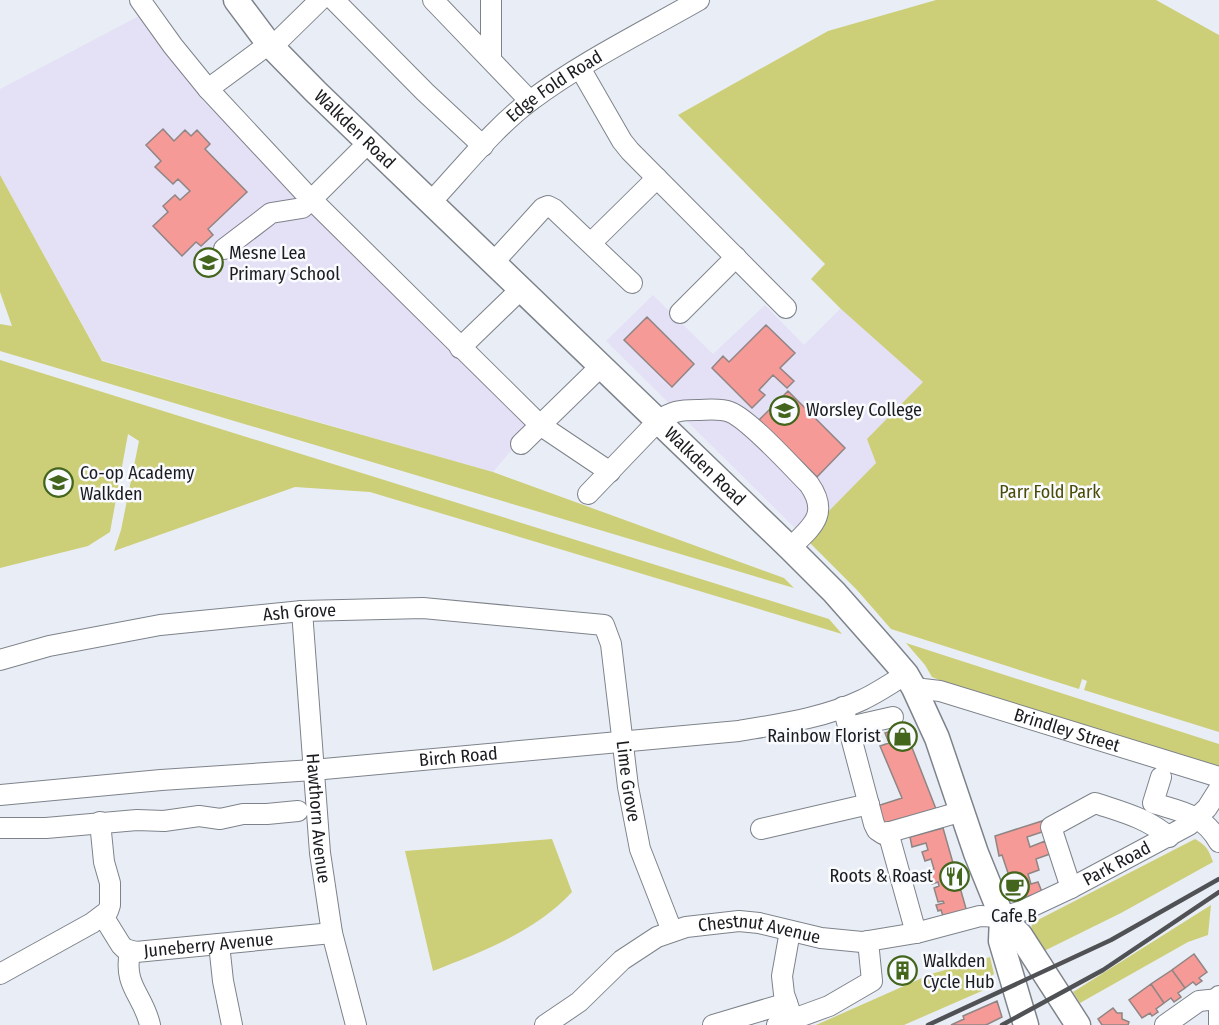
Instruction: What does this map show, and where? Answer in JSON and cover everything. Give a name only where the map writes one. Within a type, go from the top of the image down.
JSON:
[{"type":"main road","name":"Walkden Road","points":[[236,0],[270,45],[368,143],[834,592],[910,681],[937,738],[980,864],[1002,917],[1001,941],[1026,1025]]},
{"type":"main road","points":[[1002,917],[1020,935],[1078,1025]]},
{"type":"main road","points":[[1016,992],[1030,980],[1046,977]]},
{"type":"street","points":[[140,0],[208,89],[295,183],[540,425],[610,472]]},
{"type":"street","points":[[208,89],[270,45],[320,0]]},
{"type":"street","points":[[334,0],[425,92],[483,146]]},
{"type":"street","points":[[433,0],[530,101]]},
{"type":"street","points":[[491,0],[491,59]]},
{"type":"street","name":"Edge Fold Road","points":[[431,202],[483,146],[530,101],[580,68],[699,0]]},
{"type":"street","points":[[580,68],[622,141],[786,308]]},
{"type":"street","points":[[224,249],[271,213],[302,208],[368,143]]},
{"type":"street","points":[[593,241],[657,178]]},
{"type":"street","points":[[493,263],[543,208],[549,206],[554,208],[633,283]]},
{"type":"street","points":[[680,313],[736,257]]},
{"type":"street","points":[[460,348],[521,289]]},
{"type":"street","points":[[521,444],[601,366]]},
{"type":"street","points":[[588,494],[658,421],[670,413],[690,410],[729,411],[748,424],[809,484],[818,499],[818,516],[804,535],[790,548]]},
{"type":"street","name":"Ash Grove","points":[[0,660],[49,646],[160,625],[302,611],[423,608],[604,625]]},
{"type":"street","name":"Hawthorn Avenue","points":[[302,611],[320,853],[332,933],[356,1025]]},
{"type":"street","name":"Lime Grove","points":[[604,625],[611,644],[628,787],[640,849],[672,932]]},
{"type":"street","name":"Birch Road","points":[[0,795],[623,743],[749,729],[843,707],[910,681]]},
{"type":"street","name":"Brindley Street","points":[[910,681],[1219,777]]},
{"type":"street","points":[[843,707],[877,830],[883,834],[963,811]]},
{"type":"street","points":[[849,728],[893,717]]},
{"type":"street","points":[[1161,777],[1153,803],[1198,817],[1214,833],[1219,842]]},
{"type":"street","name":"Park Road","points":[[1002,917],[1022,911],[1071,888],[1169,837],[1189,825],[1217,798]]},
{"type":"street","points":[[1071,888],[1051,827],[1095,803],[1145,820],[1169,837]]},
{"type":"street","points":[[761,830],[869,804]]},
{"type":"street","points":[[0,828],[46,828],[138,820],[164,821],[204,815],[220,819],[276,807],[298,811]]},
{"type":"street","points":[[0,974],[103,916],[110,905],[111,894],[104,862],[100,822]]},
{"type":"street","points":[[888,832],[916,933]]},
{"type":"street","name":"Juneberry Avenue","points":[[103,916],[121,945],[130,951],[140,952],[332,933]]},
{"type":"street","name":"Chestnut Avenue","points":[[545,1025],[579,1002],[622,960],[645,944],[672,932],[700,924],[739,921],[759,923],[821,938],[868,941],[916,933],[980,916],[1002,917]]},
{"type":"street","points":[[786,1016],[782,976],[790,931]]},
{"type":"street","points":[[713,1025],[786,1016],[829,1006],[872,981],[868,941]]},
{"type":"street","points":[[219,944],[223,981],[232,1025]]},
{"type":"street","points":[[130,951],[128,974],[150,1025]]},
{"type":"street","points":[[1165,1025],[1199,1001],[1219,998],[1219,1025]]},
{"type":"shaded area","name":"Mesne Lea Primary School","points":[[141,15],[203,101],[533,425],[493,472],[102,360],[0,175],[0,89]]},
{"type":"shaded area","name":"Worsley College","points":[[653,295],[713,354],[765,305],[804,345],[841,308],[923,382],[868,439],[876,463],[825,515],[809,542],[606,341]]},
{"type":"green space","name":"Parr Fold Park","points":[[936,0],[1156,0],[1219,35],[1219,732],[1084,690],[1087,681],[1082,679],[1079,689],[891,629],[857,590],[809,542],[825,515],[876,463],[867,439],[923,382],[811,279],[825,264],[678,115],[828,31]]},
{"type":"green space","points":[[0,175],[102,361],[493,472],[784,578],[794,588],[0,351],[0,324],[12,326],[0,292]]},
{"type":"green space","points":[[0,360],[829,619],[842,634],[370,492],[295,487],[114,551],[121,530],[139,441],[128,434],[110,532],[88,546],[0,568]]},
{"type":"green space","points":[[906,643],[1219,744],[1219,767],[971,693],[932,677]]},
{"type":"green space","points":[[552,839],[572,892],[542,918],[525,929],[489,948],[433,971],[405,851]]},
{"type":"green space","points":[[1195,839],[1207,848],[1213,862],[1121,913],[1042,952],[1031,930],[1032,923]]},
{"type":"green space","points":[[1211,905],[1208,935],[1188,942],[1080,1003],[1073,992]]},
{"type":"green space","points":[[990,957],[994,974],[990,977],[991,987],[904,1025],[816,1025],[931,974]]},
{"type":"building","points":[[163,129],[174,141],[185,130],[191,136],[197,130],[210,144],[205,149],[247,192],[208,229],[213,235],[201,246],[196,242],[182,256],[153,226],[168,212],[163,206],[175,195],[180,200],[190,191],[178,179],[173,184],[155,167],[161,161],[146,145]]},
{"type":"building","points":[[647,317],[694,364],[672,387],[624,340]]},
{"type":"building","points":[[766,325],[795,353],[780,368],[794,381],[787,388],[773,375],[759,390],[765,395],[752,408],[712,368],[723,356],[729,362]]},
{"type":"building","points":[[788,391],[845,448],[817,477],[759,420]]},
{"type":"building","points":[[904,727],[936,809],[881,824],[877,806],[902,798],[880,746],[889,743],[885,733]]},
{"type":"building","points":[[1042,821],[1045,831],[1027,837],[1030,847],[1045,841],[1050,854],[1036,859],[1039,870],[1028,874],[1031,884],[1038,882],[1042,892],[1017,900],[1002,855],[999,856],[995,836]]},
{"type":"building","points":[[943,828],[967,912],[944,919],[941,910],[938,911],[936,905],[944,903],[943,901],[938,902],[934,888],[939,886],[938,882],[932,884],[930,875],[925,876],[924,872],[934,869],[931,859],[925,861],[922,852],[928,850],[926,843],[912,847],[910,837]]},
{"type":"building","points":[[1194,954],[1207,972],[1199,978],[1202,981],[1196,985],[1193,982],[1185,988],[1172,970]]},
{"type":"building","name":"Walkden Cycle Hub","points":[[903,959],[910,981],[902,983],[895,961]]},
{"type":"building","points":[[1172,970],[1185,988],[1178,993],[1181,997],[1174,1002],[1171,998],[1164,1003],[1151,984]]},
{"type":"building","points":[[1151,984],[1164,1003],[1156,1009],[1158,1012],[1152,1016],[1150,1013],[1142,1018],[1129,1000]]},
{"type":"building","points":[[997,1001],[1002,1017],[986,1025],[951,1025],[964,1019],[963,1016]]},
{"type":"building","points":[[1113,1008],[1117,1013],[1122,1013],[1122,1019],[1129,1022],[1128,1025],[1102,1025],[1098,1019]]},
{"type":"railway","points":[[928,1025],[1111,940],[1219,879]]},
{"type":"railway","points":[[1002,1025],[1103,970],[1219,892]]},
{"type":"place","name":"Mesne Lea Primary School","points":[[208,263]]},
{"type":"place","name":"Worsley College","points":[[785,410]]},
{"type":"place","name":"Co-op Academy Walkden","points":[[59,483]]},
{"type":"place","name":"Rainbow Florist","points":[[902,736]]},
{"type":"place","name":"Roots & Roast","points":[[954,876]]},
{"type":"place","name":"Cafe B","points":[[1014,887]]},
{"type":"place","name":"Walkden Cycle Hub","points":[[902,971]]}]
